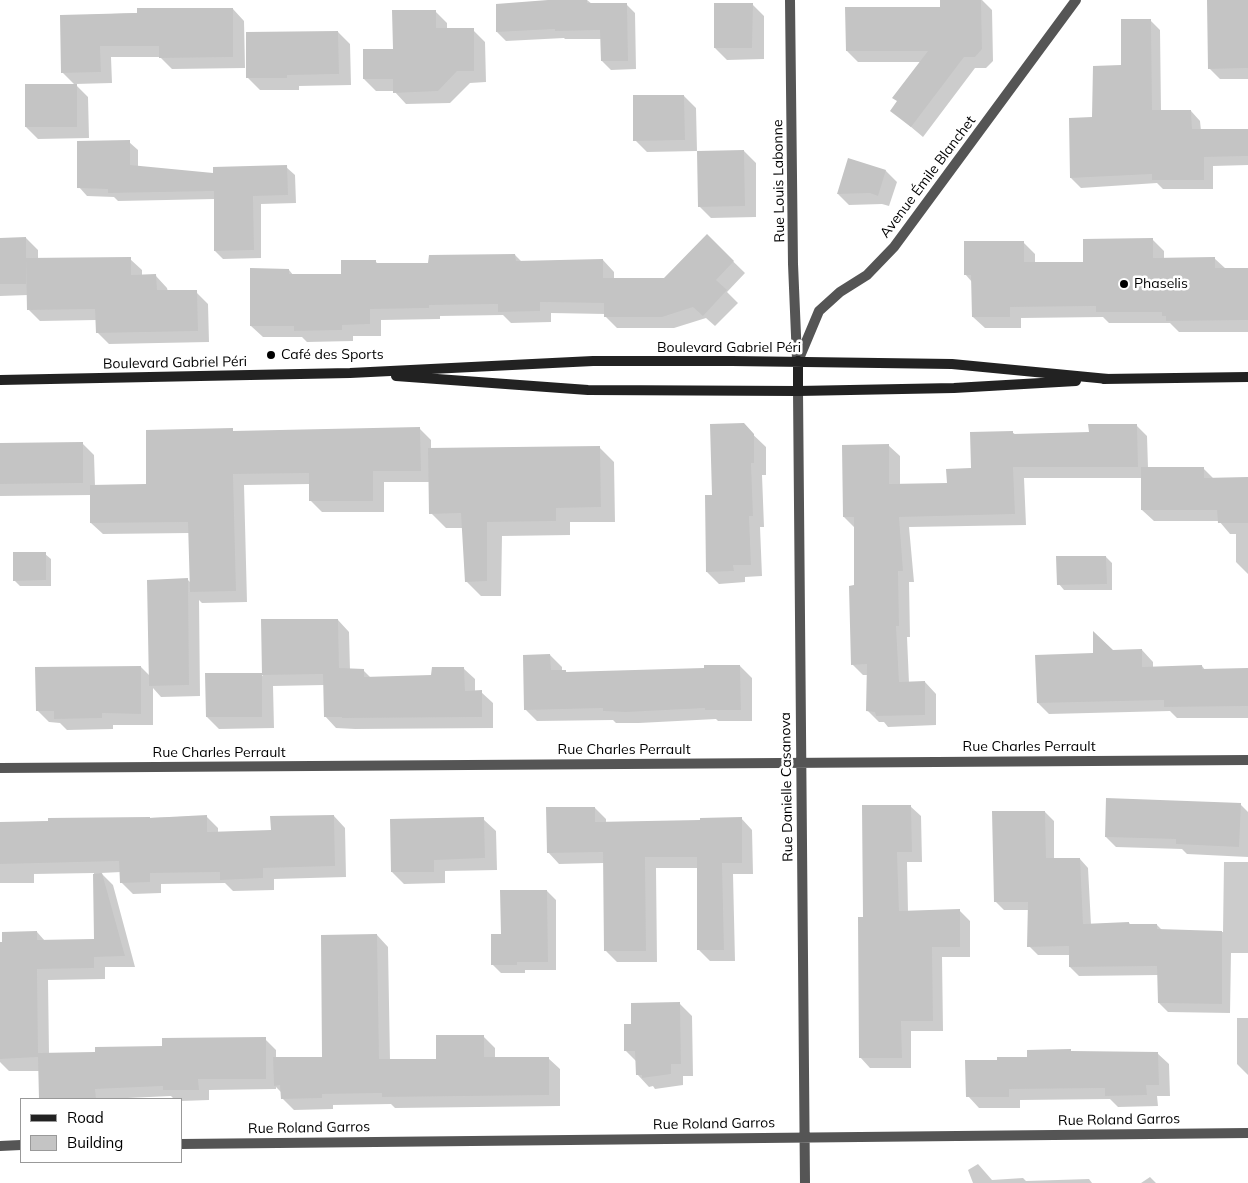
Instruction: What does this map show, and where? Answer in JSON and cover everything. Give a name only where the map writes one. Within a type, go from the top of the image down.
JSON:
[{"type":"main road","name":"Boulevard Gabriel Péri","points":[[0,380],[350,373],[594,362],[798,361],[952,364],[1108,379]]},
{"type":"main road","points":[[798,361],[798,391]]},
{"type":"main road","name":"Boulevard Gabriel Péri","points":[[350,373],[588,390],[798,391],[954,388],[1108,379],[1248,377]]},
{"type":"street","name":"Rue Louis Labonne","points":[[790,0],[794,264],[798,361]]},
{"type":"street","name":"Avenue Émile Blanchet","points":[[798,361],[819,311],[840,292],[867,275],[894,247],[1076,0]]},
{"type":"street","name":"Rue Danielle Casanova","points":[[798,391],[805,1183]]},
{"type":"street","name":"Rue Charles Perrault","points":[[0,768],[1248,760]]},
{"type":"street","name":"Rue Roland Garros","points":[[182,1144],[1248,1133]]},
{"type":"street","points":[[0,1146],[20,1145]]},
{"type":"building","points":[[548,0],[587,0],[587,3],[627,3],[628,61],[601,61],[600,30],[555,31],[555,29],[496,32],[496,4]]},
{"type":"building","points":[[940,0],[981,0],[982,49],[975,57],[964,57],[911,127],[890,111],[897,101],[892,98],[928,51],[846,51],[845,7],[940,7]]},
{"type":"building","points":[[1207,0],[1248,0],[1248,68],[1208,69]]},
{"type":"building","points":[[714,3],[753,3],[752,48],[714,48]]},
{"type":"building","points":[[137,8],[233,8],[233,57],[159,58],[159,46],[100,46],[101,72],[61,73],[60,15],[137,13]]},
{"type":"building","points":[[392,10],[436,10],[436,28],[474,28],[474,71],[457,71],[438,91],[393,93],[393,79],[363,79],[363,49],[393,49]]},
{"type":"building","points":[[1121,19],[1151,19],[1152,110],[1191,110],[1192,129],[1248,129],[1248,156],[1204,157],[1204,180],[1152,180],[1152,174],[1070,178],[1069,118],[1092,117],[1093,66],[1121,65]]},
{"type":"building","points":[[338,31],[339,74],[287,75],[287,78],[246,78],[246,32]]},
{"type":"building","points":[[25,84],[77,84],[77,127],[25,127]]},
{"type":"building","points":[[633,95],[684,95],[685,140],[633,141]]},
{"type":"building","points":[[130,140],[130,165],[213,173],[213,167],[287,165],[288,195],[253,196],[254,250],[214,251],[214,191],[108,193],[108,189],[77,188],[77,141]]},
{"type":"building","points":[[744,150],[745,206],[698,207],[697,151]]},
{"type":"building","points":[[848,158],[886,170],[878,196],[870,193],[837,194]]},
{"type":"building","points":[[707,234],[734,261],[716,280],[727,290],[703,316],[693,307],[662,317],[604,317],[604,303],[540,302],[540,311],[498,312],[498,304],[429,305],[429,308],[370,309],[370,324],[342,325],[342,330],[294,331],[294,326],[250,326],[250,268],[289,269],[289,274],[341,274],[341,260],[376,260],[376,263],[428,263],[429,255],[515,254],[516,261],[603,259],[603,278],[664,278]]},
{"type":"building","points":[[26,237],[26,284],[0,284],[0,238]]},
{"type":"building","points":[[1153,238],[1153,258],[1215,257],[1215,268],[1248,268],[1248,320],[1166,321],[1166,316],[1162,316],[1162,312],[1096,312],[1096,306],[1010,307],[1010,317],[972,317],[971,275],[964,275],[964,241],[1024,241],[1024,262],[1083,262],[1083,239]]},
{"type":"building","points":[[131,257],[131,275],[156,274],[157,290],[197,290],[198,331],[96,333],[95,309],[27,310],[26,258]]},
{"type":"building","points":[[744,423],[754,434],[754,463],[751,463],[753,516],[749,516],[751,565],[733,565],[734,571],[706,572],[705,495],[712,495],[710,424]]},
{"type":"building","points":[[1088,424],[1137,424],[1138,467],[1013,467],[1015,514],[899,517],[903,571],[898,571],[899,626],[896,626],[899,682],[925,681],[925,715],[876,716],[875,712],[866,711],[867,664],[851,665],[849,586],[854,585],[854,517],[843,517],[842,445],[889,444],[889,484],[947,483],[946,469],[971,468],[970,432],[1013,431],[1013,434],[1089,432]]},
{"type":"building","points":[[420,427],[421,471],[373,471],[373,501],[309,501],[309,473],[233,474],[236,591],[190,592],[188,522],[90,523],[90,485],[146,484],[146,430],[233,428],[233,431]]},
{"type":"building","points":[[83,442],[83,483],[0,484],[0,443]]},
{"type":"building","points":[[600,446],[601,507],[556,508],[556,521],[487,522],[487,581],[465,582],[461,513],[429,514],[428,448]]},
{"type":"building","points":[[1141,467],[1204,467],[1204,478],[1248,477],[1248,523],[1218,523],[1217,510],[1141,510]]},
{"type":"building","points":[[13,552],[46,552],[46,580],[13,581]]},
{"type":"building","points":[[1056,556],[1106,556],[1107,584],[1057,585]]},
{"type":"building","points":[[188,578],[189,685],[149,686],[147,580]]},
{"type":"building","points":[[261,619],[338,619],[339,668],[364,669],[364,677],[431,675],[432,667],[464,667],[465,691],[482,690],[482,717],[324,717],[323,674],[262,675]]},
{"type":"building","points":[[1093,631],[1113,650],[1142,649],[1142,667],[1202,665],[1202,669],[1248,668],[1248,706],[1164,707],[1164,700],[1037,703],[1035,655],[1093,653]]},
{"type":"building","points":[[550,654],[551,670],[566,670],[566,672],[704,668],[704,665],[740,665],[741,710],[705,710],[705,708],[626,712],[603,711],[603,708],[524,710],[523,655]]},
{"type":"building","points":[[141,666],[141,714],[102,713],[102,718],[54,719],[54,711],[36,711],[35,667]]},
{"type":"building","points":[[205,673],[262,673],[262,717],[206,717]]},
{"type":"building","points":[[1106,798],[1241,803],[1239,847],[1176,844],[1176,839],[1105,837]]},
{"type":"building","points":[[862,805],[911,805],[912,852],[897,852],[899,911],[960,909],[960,947],[932,947],[933,1021],[901,1021],[902,1058],[859,1058],[858,917],[863,917]]},
{"type":"building","points":[[546,807],[595,807],[595,822],[700,820],[700,818],[742,817],[742,863],[722,863],[724,950],[697,950],[697,857],[645,857],[646,951],[604,951],[603,852],[547,853]]},
{"type":"building","points":[[992,811],[1045,811],[1046,858],[1080,858],[1083,924],[1129,922],[1129,924],[1157,924],[1157,929],[1222,931],[1222,1004],[1158,1003],[1157,966],[1069,967],[1069,946],[1027,947],[1028,902],[994,902]]},
{"type":"building","points":[[207,815],[207,832],[271,830],[270,816],[334,815],[335,866],[263,868],[263,878],[220,880],[220,872],[150,873],[150,882],[120,883],[119,861],[0,864],[0,822],[48,821],[48,818],[150,818]]},
{"type":"building","points":[[484,817],[485,858],[434,860],[434,872],[391,872],[390,819]]},
{"type":"building","points":[[102,873],[125,956],[94,957],[94,968],[37,969],[38,1053],[95,1052],[95,1047],[162,1046],[162,1038],[266,1037],[266,1079],[198,1079],[199,1090],[163,1090],[163,1086],[95,1089],[96,1098],[39,1098],[38,1057],[0,1059],[0,942],[2,942],[2,932],[37,931],[37,940],[94,939],[93,874]]},
{"type":"building","points":[[500,890],[547,890],[548,962],[517,962],[517,965],[491,965],[491,934],[501,934]]},
{"type":"building","points":[[377,934],[379,1059],[436,1059],[436,1035],[484,1035],[484,1057],[549,1057],[549,1095],[382,1097],[382,1093],[322,1094],[322,1098],[281,1099],[280,1085],[274,1086],[273,1057],[322,1057],[321,935]]},
{"type":"building","points":[[680,1002],[681,1064],[671,1064],[671,1074],[642,1078],[642,1075],[636,1075],[635,1051],[624,1051],[624,1024],[631,1024],[631,1003]]},
{"type":"building","points":[[1071,1049],[1071,1051],[1158,1052],[1159,1085],[1146,1085],[1147,1095],[1105,1096],[1105,1088],[1009,1089],[1009,1097],[966,1097],[965,1060],[997,1060],[997,1057],[1027,1057],[1027,1050]]},
{"type":"place","name":"Phaselis","points":[[1124,284]]},
{"type":"place","name":"Café des Sports","points":[[271,355]]}]
